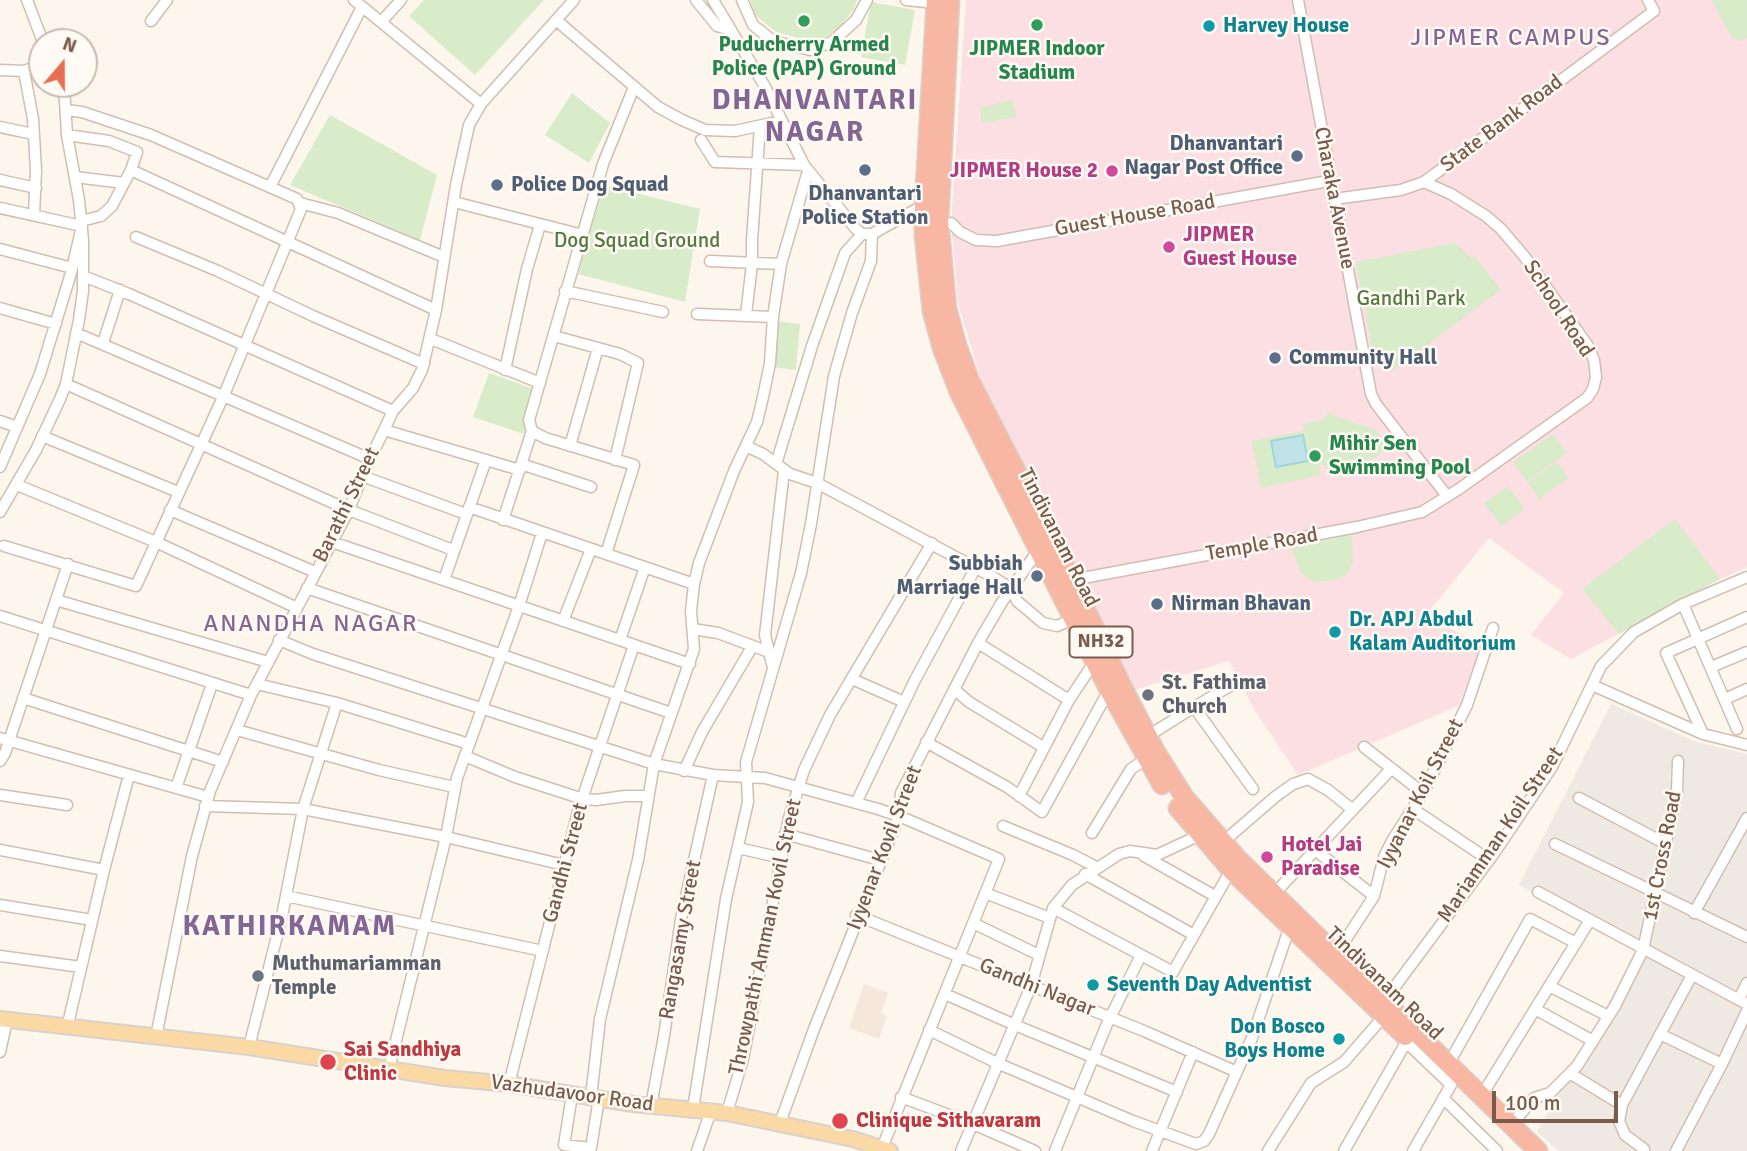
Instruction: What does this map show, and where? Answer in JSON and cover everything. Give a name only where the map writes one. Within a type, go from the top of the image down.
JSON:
[{"type":"highway","name":"Tindivanam Road","points":[[943,2],[924,205],[928,281],[942,348],[959,392],[1045,546],[1073,619],[1109,691],[1150,749],[1174,804],[1231,870],[1290,926],[1385,1008]]},
{"type":"highway","name":"NH32","points":[[943,2],[939,230],[947,309],[970,381],[1045,546],[1072,580],[1150,749],[1185,798],[1223,842],[1337,953],[1410,1037],[1449,1063],[1538,1151]]},
{"type":"highway","name":"Tindivanam Road","points":[[1410,1037],[1522,1151]]},
{"type":"main road","name":"Vazhudavoor Road","points":[[4,1019],[249,1047],[463,1080],[711,1111],[780,1123],[863,1147],[886,1149]]},
{"type":"street","points":[[27,0],[38,28]]},
{"type":"street","points":[[151,21],[167,0]]},
{"type":"street","points":[[381,22],[401,0]]},
{"type":"street","name":"Barathi Street","points":[[156,1037],[192,856],[207,802],[251,695],[349,510],[393,411],[413,388],[424,364],[469,125],[481,104],[574,0]]},
{"type":"street","points":[[696,0],[717,26],[731,30]]},
{"type":"street","points":[[693,1109],[726,899],[748,802],[746,762],[749,747],[801,573],[834,376],[852,313],[871,261],[867,234],[838,210],[806,168],[764,85],[713,0]]},
{"type":"street","points":[[742,0],[753,25],[773,40],[810,50],[832,42],[856,20],[867,0]]},
{"type":"street","points":[[906,0],[943,2]]},
{"type":"street","name":"Charaka Avenue","points":[[1298,0],[1328,181],[1334,199],[1371,394],[1447,496]]},
{"type":"street","name":"State Bank Road","points":[[1334,199],[1401,190],[1424,182],[1654,11],[1648,0]]},
{"type":"street","points":[[270,187],[358,4],[481,104]]},
{"type":"street","points":[[556,20],[658,107],[682,120],[705,130],[735,131],[781,121]]},
{"type":"street","points":[[0,70],[28,69]]},
{"type":"street","points":[[24,71],[33,119],[36,188],[34,215]]},
{"type":"street","points":[[503,520],[521,467],[531,430],[529,421],[603,164],[635,87]]},
{"type":"street","points":[[0,512],[42,436],[65,384],[76,333],[83,276],[81,224],[64,98]]},
{"type":"street","points":[[66,110],[82,112],[138,130],[297,199],[300,203],[338,213],[444,257]]},
{"type":"street","points":[[746,315],[752,264],[760,126]]},
{"type":"street","points":[[0,127],[33,134]]},
{"type":"street","points":[[0,208],[81,224],[101,216],[112,206],[131,170],[137,152],[109,141],[67,135]]},
{"type":"street","points":[[701,140],[715,162],[806,168]]},
{"type":"street","points":[[572,1095],[564,1145],[591,1147],[600,1019],[638,860],[654,764],[694,649],[691,611],[694,584],[734,471],[757,422],[770,363],[781,264],[806,168]]},
{"type":"street","points":[[131,170],[436,310]]},
{"type":"street","points":[[75,177],[124,183]]},
{"type":"street","points":[[0,180],[36,188]]},
{"type":"street","name":"Guest House Road","points":[[951,223],[976,240],[997,242],[1328,181]]},
{"type":"street","name":"School Road","points":[[1424,182],[1464,201],[1501,229],[1524,256],[1588,346],[1594,360],[1596,377],[1587,398],[1447,496]]},
{"type":"street","points":[[454,202],[583,235]]},
{"type":"street","points":[[4,547],[136,586],[224,395],[299,217],[300,203]]},
{"type":"street","points":[[773,668],[765,635],[780,467],[812,346],[845,253],[867,234],[924,205]]},
{"type":"street","points":[[0,467],[40,374],[72,268],[81,224]]},
{"type":"street","points":[[505,370],[540,225]]},
{"type":"street","points":[[136,237],[424,364]]},
{"type":"street","points":[[0,249],[72,268]]},
{"type":"street","points":[[710,261],[781,264]]},
{"type":"street","points":[[83,276],[393,411]]},
{"type":"street","points":[[103,343],[120,290]]},
{"type":"street","points":[[565,291],[663,312]]},
{"type":"street","points":[[0,308],[56,324]]},
{"type":"street","points":[[697,314],[773,317]]},
{"type":"street","points":[[76,333],[370,459]]},
{"type":"street","points":[[554,336],[629,357],[638,363],[615,460]]},
{"type":"street","points":[[430,339],[540,383]]},
{"type":"street","points":[[570,446],[598,348]]},
{"type":"street","points":[[65,384],[349,510],[453,550]]},
{"type":"street","points":[[0,421],[17,428]]},
{"type":"street","points":[[384,430],[591,487]]},
{"type":"street","points":[[531,430],[545,438],[635,465],[606,554]]},
{"type":"street","points":[[42,436],[178,492]]},
{"type":"street","points":[[746,446],[780,467],[817,483],[975,567],[1012,590],[1017,601],[1043,623],[1057,626],[1073,619]]},
{"type":"street","points":[[444,580],[486,460]]},
{"type":"street","points":[[362,476],[694,584]]},
{"type":"street","points":[[17,485],[156,542],[297,608]]},
{"type":"street","name":"Temple Road","points":[[1072,580],[1413,515],[1447,496]]},
{"type":"street","points":[[170,510],[315,572]]},
{"type":"street","points":[[389,1069],[446,837],[454,787],[519,606],[542,533]]},
{"type":"street","points":[[332,542],[690,663]]},
{"type":"street","name":"Throwpathi Amman Kovil Street","points":[[727,1114],[743,1059],[785,834],[798,786],[819,736],[873,638],[932,542]]},
{"type":"street","name":"Iyyenar Kovil Street","points":[[780,1123],[857,915],[899,816],[901,793],[978,643],[1002,602],[1045,546]]},
{"type":"street","points":[[563,621],[591,549]]},
{"type":"street","points":[[3,757],[5,740],[23,698],[68,564]]},
{"type":"street","points":[[620,640],[645,567]]},
{"type":"street","points":[[856,803],[904,702],[975,567]]},
{"type":"street","name":"Mariamman Koil Street","points":[[1268,1151],[1311,1083],[1344,1062],[1489,860],[1552,767],[1601,666],[1634,632],[1683,604],[1747,576]]},
{"type":"street","points":[[307,588],[671,713]]},
{"type":"street","points":[[56,600],[268,662]]},
{"type":"street","points":[[1683,604],[1737,730]]},
{"type":"street","points":[[0,616],[251,695]]},
{"type":"street","points":[[1703,734],[1666,653],[1747,617]]},
{"type":"street","name":"Iyyanar Koil Street","points":[[1337,953],[1374,896],[1384,858],[1423,793],[1467,705],[1493,628]]},
{"type":"street","points":[[693,629],[718,634],[769,652]]},
{"type":"street","points":[[279,640],[313,654],[654,764],[713,775],[765,778],[899,816],[999,859],[960,956],[857,915]]},
{"type":"street","points":[[978,643],[1069,700]]},
{"type":"street","name":"Gandhi Street","points":[[509,1084],[578,811],[634,645]]},
{"type":"street","points":[[684,771],[702,732],[752,647]]},
{"type":"street","points":[[1712,667],[1747,652]]},
{"type":"street","points":[[1019,796],[1069,700],[1095,662]]},
{"type":"street","points":[[852,679],[904,702]]},
{"type":"street","points":[[1092,834],[1131,769],[1150,749],[1194,707],[1237,682]]},
{"type":"street","points":[[176,788],[212,684]]},
{"type":"street","points":[[257,684],[337,703],[469,744]]},
{"type":"street","points":[[1592,685],[1703,734],[1747,745]]},
{"type":"street","points":[[954,689],[969,702],[1043,747]]},
{"type":"street","points":[[1725,699],[1747,689]]},
{"type":"street","points":[[926,741],[1007,787],[1042,812],[1109,691]]},
{"type":"street","points":[[23,698],[223,762]]},
{"type":"street","points":[[249,1047],[286,896],[303,809],[337,703]]},
{"type":"street","points":[[1194,707],[1253,789]]},
{"type":"street","points":[[1730,741],[1737,730],[1747,723]]},
{"type":"street","points":[[237,730],[454,787]]},
{"type":"street","points":[[5,740],[176,788],[207,802],[303,809],[446,837],[564,865]]},
{"type":"street","points":[[1364,747],[1423,793]]},
{"type":"street","points":[[465,756],[515,777],[583,799],[648,796]]},
{"type":"street","name":"1st Cross Road","points":[[1512,1124],[1534,1098],[1550,1093],[1571,1074],[1608,1016],[1643,950],[1677,790],[1678,761]]},
{"type":"street","points":[[1274,894],[1391,769]]},
{"type":"street","points":[[67,1028],[129,775]]},
{"type":"street","name":"Rangasamy Street","points":[[651,1105],[681,919],[713,775]]},
{"type":"street","points":[[1223,842],[1275,797],[1293,784],[1308,779],[1328,790],[1353,810]]},
{"type":"street","points":[[0,795],[67,805]]},
{"type":"street","points":[[1579,798],[1665,844]]},
{"type":"street","points":[[1413,809],[1489,860]]},
{"type":"street","points":[[1694,913],[1747,818]]},
{"type":"street","points":[[1003,826],[1096,867]]},
{"type":"street","points":[[785,834],[880,860]]},
{"type":"street","points":[[1140,854],[1157,855],[1200,835]]},
{"type":"street","points":[[1555,844],[1747,937]]},
{"type":"street","points":[[738,848],[782,858]]},
{"type":"street","points":[[0,850],[104,870]]},
{"type":"street","points":[[1315,850],[1374,896]]},
{"type":"street","points":[[961,1151],[1031,986],[1052,913],[1072,885],[1096,867],[1130,851],[1215,896]]},
{"type":"street","points":[[985,893],[1052,913],[1173,972],[1231,870]]},
{"type":"street","points":[[1085,874],[1194,935]]},
{"type":"street","points":[[1538,892],[1743,1001],[1747,983]]},
{"type":"street","points":[[286,896],[543,951]]},
{"type":"street","points":[[0,905],[92,920]]},
{"type":"street","points":[[1449,1063],[1530,919],[1576,943]]},
{"type":"street","points":[[1482,1095],[1590,920]]},
{"type":"street","points":[[973,923],[1040,955]]},
{"type":"street","points":[[929,1030],[997,1063],[1160,1132],[1196,1144],[1204,1142],[1252,1038],[1290,926]]},
{"type":"street","points":[[1141,955],[1110,1018],[1237,1072]]},
{"type":"street","points":[[0,956],[81,967]]},
{"type":"street","name":"Gandhi Nagar","points":[[886,1149],[901,1097],[960,956],[1110,1018],[1055,1151]]},
{"type":"street","points":[[1645,1150],[1625,1135],[1619,1121],[1622,1105],[1692,975]]},
{"type":"street","points":[[1549,986],[1608,1016]]},
{"type":"street","points":[[945,994],[1177,1092]]},
{"type":"street","points":[[1535,1009],[1593,1041]]},
{"type":"street","points":[[1676,1151],[1723,1064],[1747,1011]]},
{"type":"street","points":[[0,1052],[4,1019]]},
{"type":"street","points":[[1660,1034],[1723,1064]]},
{"type":"street","points":[[1344,1151],[1410,1037],[1451,1085],[1413,1151]]},
{"type":"street","points":[[1152,1151],[1193,1052]]},
{"type":"street","points":[[1571,1074],[1622,1105]]},
{"type":"street","points":[[901,1097],[1035,1151]]},
{"type":"street","points":[[1443,1098],[1497,1151]]},
{"type":"street","points":[[697,1151],[711,1111]]},
{"type":"shaded area","points":[[966,0],[1747,0],[1747,567],[1571,659],[1531,635],[1564,593],[1489,538],[1426,615],[1490,650],[1474,699],[1298,775],[1255,711],[1229,661],[1134,690],[981,380],[958,303],[951,223]]},
{"type":"shaded area","points":[[1611,704],[1694,741],[1747,754],[1747,1151],[1559,1151],[1537,1132],[1638,950],[1519,885]]},
{"type":"shaded area","points":[[864,984],[888,993],[881,1013],[887,1016],[879,1039],[849,1028]]},
{"type":"green space","points":[[424,0],[544,0],[475,75],[409,16]]},
{"type":"green space","name":"Puducherry Armed Police (PAP) Ground","points":[[750,0],[857,0],[854,9],[839,28],[823,39],[806,40],[776,32],[754,14]]},
{"type":"green space","points":[[1712,0],[1747,0],[1747,38],[1740,41],[1732,38]]},
{"type":"green space","points":[[871,2],[915,10],[905,65],[861,57]]},
{"type":"green space","points":[[572,93],[610,123],[589,163],[545,135]]},
{"type":"green space","points":[[1013,100],[1016,117],[981,123],[981,107]]},
{"type":"green space","points":[[330,115],[437,175],[420,240],[290,185]]},
{"type":"green space","name":"Dog Squad Ground","points":[[603,185],[700,209],[685,302],[578,274]]},
{"type":"green space","name":"Gandhi Park","points":[[1455,243],[1471,258],[1474,256],[1501,290],[1390,372],[1387,361],[1375,365],[1356,262]]},
{"type":"green space","points":[[777,321],[800,324],[796,370],[773,367]]},
{"type":"green space","points":[[489,373],[534,389],[524,434],[473,417]]},
{"type":"green space","name":"Mihir Sen Swimming Pool","points":[[1327,413],[1376,430],[1388,448],[1353,473],[1326,469],[1325,464],[1319,465],[1321,475],[1261,488],[1252,441],[1304,431],[1303,424],[1325,419]]},
{"type":"green space","points":[[1553,434],[1567,453],[1527,482],[1513,462]]},
{"type":"green space","points":[[1557,462],[1568,478],[1539,499],[1528,483]]},
{"type":"green space","points":[[1508,486],[1525,509],[1502,526],[1484,503]]},
{"type":"green space","points":[[1675,519],[1720,579],[1619,634],[1582,589]]},
{"type":"green space","points":[[1352,535],[1353,562],[1349,572],[1340,579],[1317,582],[1305,577],[1298,568],[1292,547]]},
{"type":"water","points":[[1303,435],[1308,461],[1276,467],[1271,441]]},
{"type":"place","name":"Puducherry Armed Police (PAP) Ground","points":[[804,21]]},
{"type":"place","name":"JIPMER Indoor Stadium","points":[[1037,25]]},
{"type":"place","name":"Harvey House","points":[[1209,26]]},
{"type":"place","name":"Dhanvantari Nagar Post Office","points":[[1297,156]]},
{"type":"place","name":"Dhanvantari Police Station","points":[[865,170]]},
{"type":"place","name":"JIPMER House 2","points":[[1112,171]]},
{"type":"place","name":"Police Dog Squad","points":[[497,185]]},
{"type":"place","name":"JIPMER Guest House","points":[[1169,247]]},
{"type":"place","name":"Community Hall","points":[[1275,358]]},
{"type":"place","name":"Mihir Sen Swimming Pool","points":[[1315,456]]},
{"type":"place","name":"Subbiah Marriage Hall","points":[[1037,576]]},
{"type":"place","name":"Nirman Bhavan","points":[[1157,604]]},
{"type":"place","name":"Dr. APJ Abdul Kalam Auditorium","points":[[1335,632]]},
{"type":"place","name":"St. Fathima Church","points":[[1148,695]]},
{"type":"place","name":"Hotel Jai Paradise","points":[[1267,857]]},
{"type":"place","name":"Muthumariamman Temple","points":[[258,976]]},
{"type":"place","name":"Seventh Day Adventist","points":[[1093,985]]},
{"type":"place","name":"Don Bosco Boys Home","points":[[1339,1039]]},
{"type":"place","name":"Sai Sandhiya Clinic","points":[[328,1062]]},
{"type":"place","name":"Clinique Sithavaram","points":[[840,1121]]},
{"type":"district","name":"JIPMER CAMPUS","points":[[1511,39]]},
{"type":"district","name":"DHANVANTARI NAGAR","points":[[815,118]]},
{"type":"district","name":"ANANDHA NAGAR","points":[[311,625]]},
{"type":"district","name":"KATHIRKAMAM","points":[[290,928]]}]
